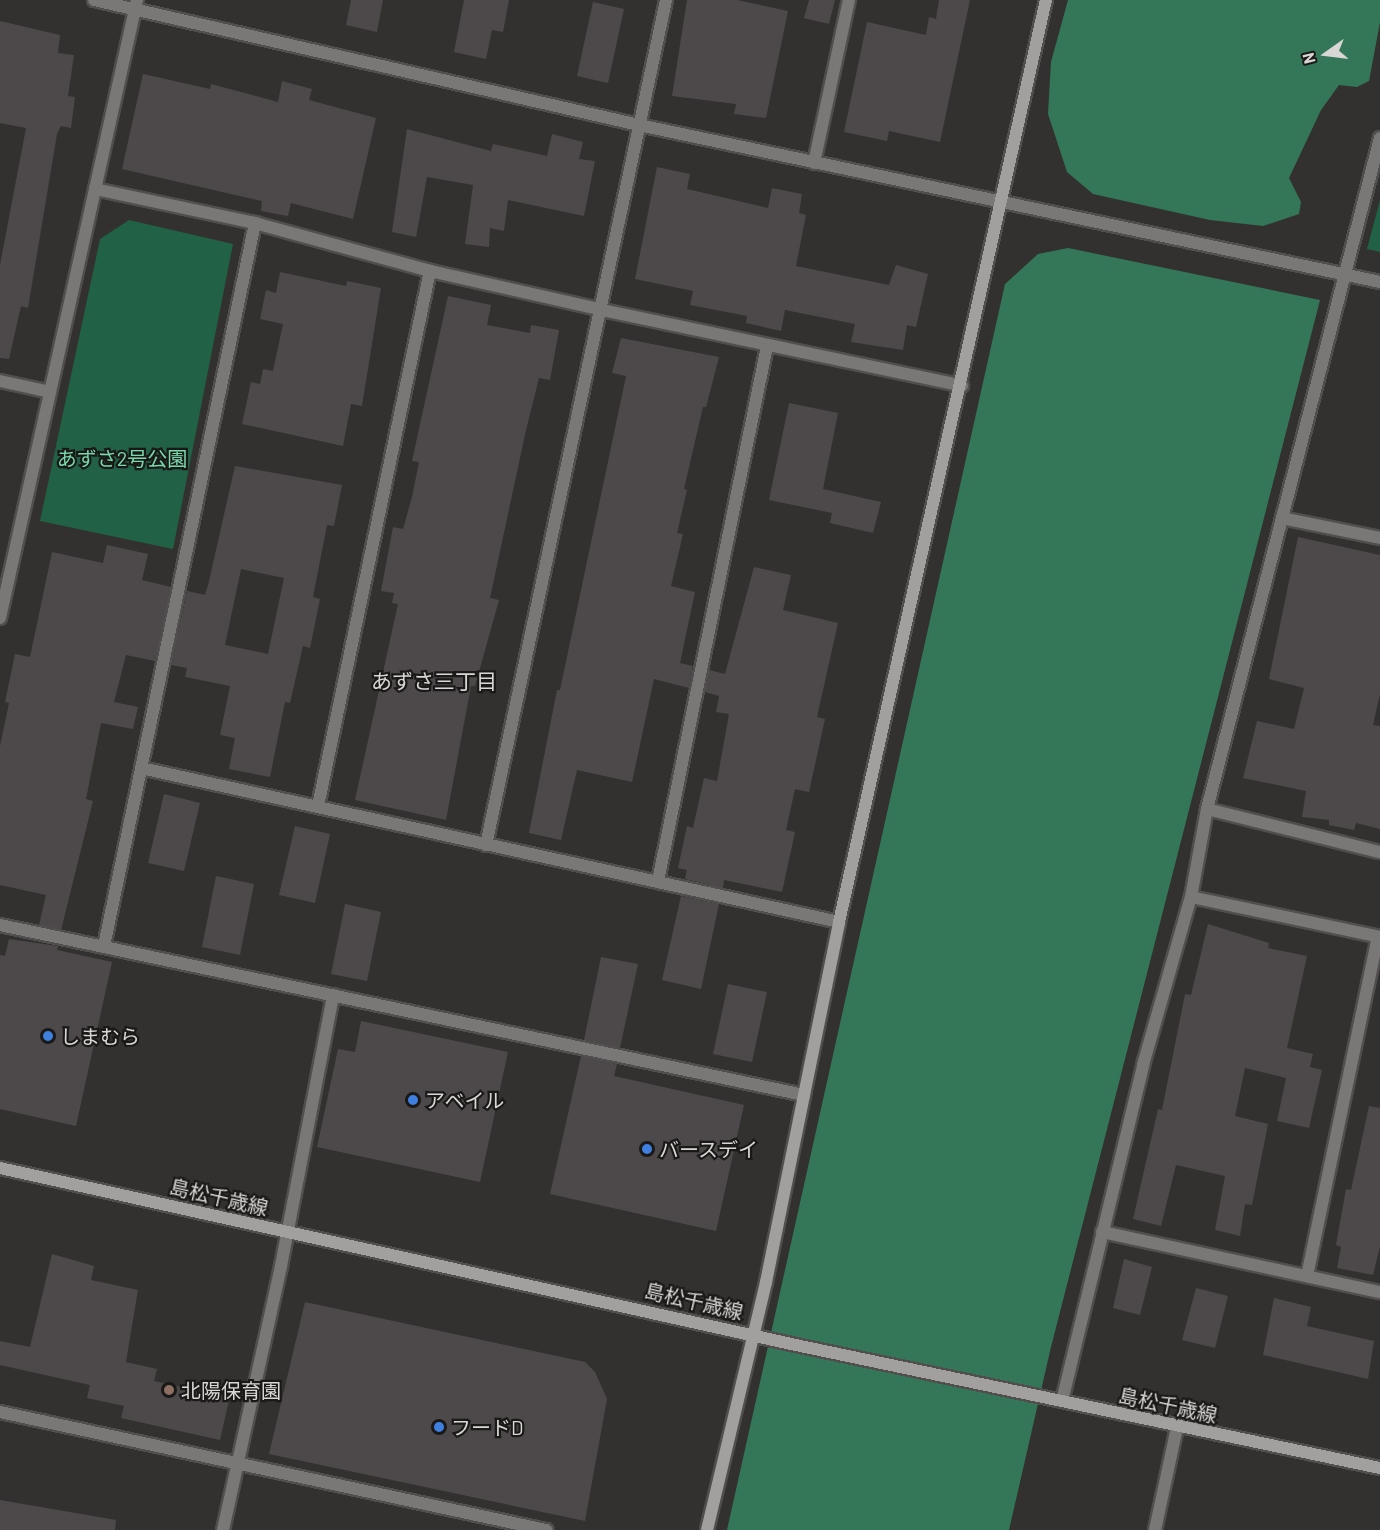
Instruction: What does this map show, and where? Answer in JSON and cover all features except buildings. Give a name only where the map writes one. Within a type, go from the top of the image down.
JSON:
[{"type":"street","points":[[94,0],[136,5],[639,125],[814,164],[1380,282]]},
{"type":"street","points":[[486,845],[598,309],[666,0]]},
{"type":"street","points":[[814,164],[849,0]]},
{"type":"street","points":[[707,1530],[753,1335],[839,922],[962,386],[1046,0]]},
{"type":"street","points":[[0,618],[136,5]]},
{"type":"street","points":[[1062,1401],[1143,1065],[1191,897],[1207,809],[1380,138]]},
{"type":"street","points":[[95,189],[255,223],[430,271],[767,346],[962,386]]},
{"type":"street","points":[[104,946],[255,223]]},
{"type":"street","points":[[318,806],[430,271]]},
{"type":"street","points":[[658,880],[767,346]]},
{"type":"street","points":[[0,381],[50,392]]},
{"type":"street","points":[[1282,518],[1380,538]]},
{"type":"street","points":[[141,768],[486,845],[658,880],[839,922]]},
{"type":"street","points":[[1207,809],[1380,852]]},
{"type":"street","points":[[1191,897],[1379,937],[1306,1276]]},
{"type":"street","points":[[0,925],[804,1095]]},
{"type":"street","points":[[223,1530],[288,1233],[333,995]]},
{"type":"street","name":"島松千歳線","points":[[0,1168],[753,1335],[1177,1427],[1380,1468]]},
{"type":"street","points":[[1102,1232],[1380,1292]]},
{"type":"street","points":[[0,1412],[546,1530]]},
{"type":"street","points":[[1155,1530],[1177,1427]]},
{"type":"green space","points":[[1068,0],[1380,0],[1380,22],[1369,81],[1357,87],[1339,85],[1321,110],[1289,178],[1301,202],[1299,214],[1263,226],[1210,220],[1093,194],[1067,172],[1048,114],[1051,62]]},
{"type":"green space","points":[[1380,200],[1380,252],[1367,249]]},
{"type":"green space","name":"あずさ2号公園","points":[[129,220],[233,244],[173,549],[40,521],[100,239]]},
{"type":"green space","points":[[1068,248],[1320,300],[1051,1347],[1009,1530],[727,1530],[1005,284],[1038,254]]},
{"type":"place","name":"しまむら","points":[[48,1036]]},
{"type":"place","name":"アベイル","points":[[413,1100]]},
{"type":"place","name":"バースデイ","points":[[647,1149]]},
{"type":"place","name":"北陽保育園","points":[[169,1390]]},
{"type":"place","name":"フードD","points":[[439,1427]]},
{"type":"district","name":"あずさ三丁目","points":[[434,681]]}]
